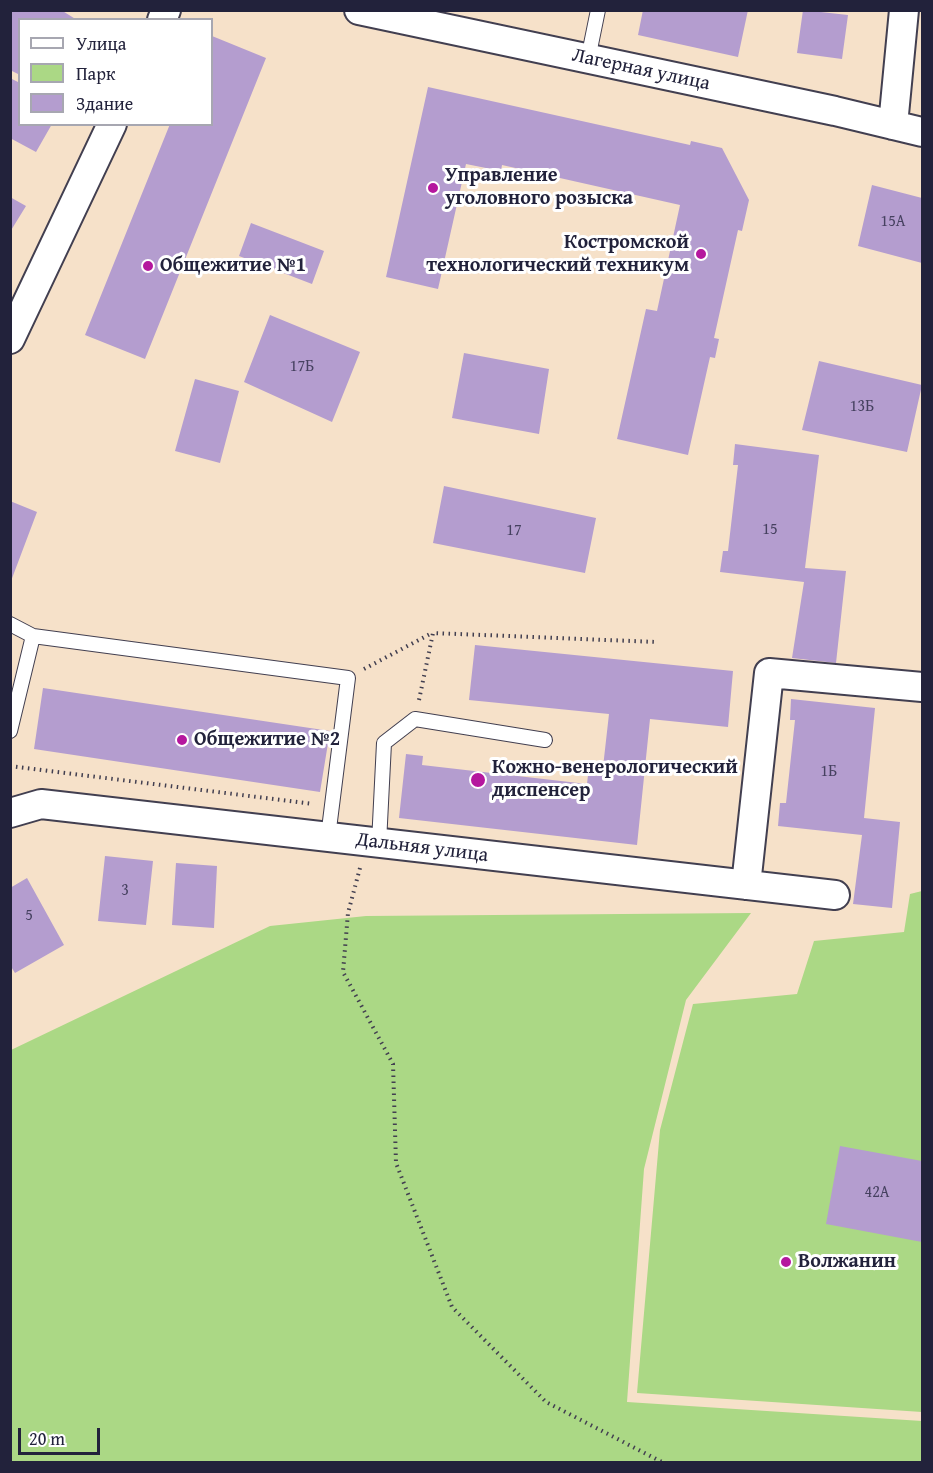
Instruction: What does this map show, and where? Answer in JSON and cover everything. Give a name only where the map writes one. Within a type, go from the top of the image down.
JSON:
[{"type":"street","name":"Лагерная улица","points":[[359,10],[922,132]]},
{"type":"street","points":[[893,125],[904,10]]},
{"type":"street","points":[[10,339],[111,126]]},
{"type":"street","points":[[746,885],[769,673],[922,687]]},
{"type":"street","name":"Дальняя улица","points":[[10,813],[41,804],[835,895]]},
{"type":"lane","points":[[588,59],[598,10]]},
{"type":"lane","points":[[10,624],[33,636],[348,678],[328,837]]},
{"type":"lane","points":[[10,731],[33,636]]},
{"type":"lane","points":[[373,842],[384,743],[415,719],[545,740]]},
{"type":"path","points":[[348,678],[433,633],[657,642]]},
{"type":"path","points":[[415,719],[433,633]]},
{"type":"path","points":[[10,766],[332,806]]},
{"type":"path","points":[[373,842],[348,913],[343,972],[393,1064],[396,1163],[452,1307],[546,1402],[662,1462]]},
{"type":"green space","name":"Волжанин","points":[[922,891],[922,1412],[637,1393],[660,1130],[693,1004],[797,994],[814,941],[904,932],[910,894]]},
{"type":"green space","points":[[751,913],[686,1000],[644,1169],[627,1402],[922,1421],[922,1462],[11,1462],[11,1050],[270,926],[366,916]]},
{"type":"building","points":[[10,10],[61,10],[74,18],[18,18],[18,74],[10,70]]},
{"type":"building","points":[[643,10],[748,10],[738,57],[638,35]]},
{"type":"building","points":[[803,10],[848,15],[842,59],[797,53]]},
{"type":"building","name":"Общежитие №1","points":[[213,36],[266,58],[145,359],[85,335],[169,126],[213,126]]},
{"type":"building","points":[[10,78],[18,82],[18,126],[51,126],[36,152],[10,138]]},
{"type":"building","name":"Костромской технологический техникум","points":[[428,87],[690,145],[691,141],[722,148],[749,200],[742,231],[738,230],[714,338],[719,339],[715,358],[710,357],[688,455],[617,439],[646,309],[657,311],[680,205],[502,165],[501,171],[466,164],[438,289],[386,277]]},
{"type":"building","points":[[872,185],[922,198],[922,263],[858,246]]},
{"type":"building","points":[[10,197],[26,206],[10,232]]},
{"type":"building","points":[[251,223],[324,251],[312,284],[239,256]]},
{"type":"building","points":[[270,315],[360,352],[332,422],[244,382]]},
{"type":"building","points":[[464,353],[549,369],[539,434],[452,418]]},
{"type":"building","points":[[819,361],[922,385],[907,452],[802,430]]},
{"type":"building","points":[[195,379],[239,391],[220,463],[175,451]]},
{"type":"building","points":[[735,444],[819,455],[805,568],[846,571],[836,663],[792,658],[804,582],[720,572],[723,551],[728,551],[738,465],[733,465]]},
{"type":"building","points":[[444,486],[596,518],[585,573],[433,543]]},
{"type":"building","points":[[10,501],[37,512],[11,581],[10,581]]},
{"type":"building","points":[[475,645],[733,671],[728,727],[650,719],[637,845],[399,818],[406,754],[423,756],[422,765],[587,784],[588,775],[602,776],[609,714],[469,700]]},
{"type":"building","name":"Общежитие №2","points":[[43,688],[330,731],[320,792],[34,749]]},
{"type":"building","points":[[791,699],[875,708],[864,818],[900,822],[892,908],[853,904],[862,835],[778,826],[780,803],[786,803],[795,720],[790,720]]},
{"type":"building","points":[[105,856],[153,861],[146,925],[98,921]]},
{"type":"building","points":[[176,863],[217,866],[214,928],[172,925]]},
{"type":"building","points":[[27,878],[64,945],[15,973],[10,965],[10,888]]},
{"type":"building","points":[[840,1146],[922,1161],[922,1242],[826,1224]]},
{"type":"place","name":"Управление уголовного розыска","points":[[433,188]]},
{"type":"place","name":"Костромской технологический техникум","points":[[701,254]]},
{"type":"place","name":"Общежитие №1","points":[[148,266]]},
{"type":"place","name":"Общежитие №2","points":[[182,740]]},
{"type":"place","name":"Кожно-венерологический диспенсер","points":[[478,780]]},
{"type":"place","name":"Волжанин","points":[[786,1262]]}]
